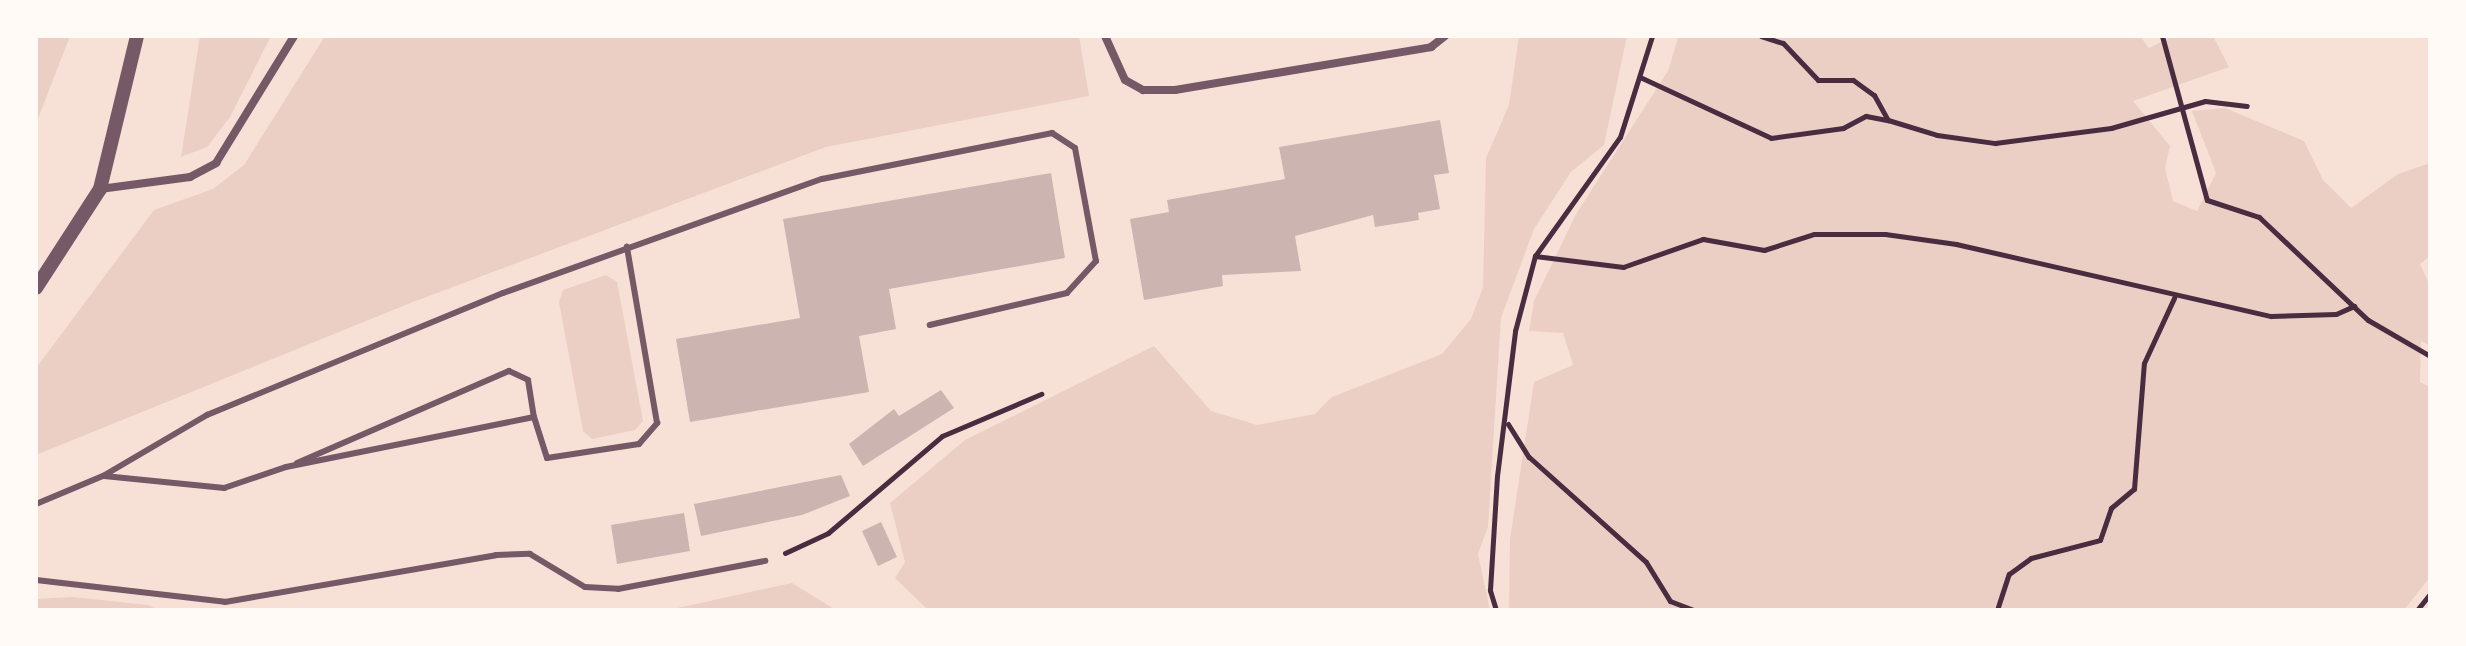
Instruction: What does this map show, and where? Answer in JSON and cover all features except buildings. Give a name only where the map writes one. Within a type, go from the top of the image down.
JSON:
[{"type":"street","points":[[36,288],[100,189],[137,36]]},
{"type":"street","points":[[100,189],[190,177],[216,163],[294,36]]},
{"type":"street","points":[[1105,36],[1125,80],[1154,90],[1431,47],[1445,36]]},
{"type":"lane","points":[[36,504],[103,476],[207,415],[627,247],[822,179],[1052,133],[1075,148],[1096,261],[1067,293],[930,325]]},
{"type":"lane","points":[[103,476],[193,490],[224,488],[286,467],[509,371],[528,380],[534,417],[547,458],[652,436],[657,423],[627,247]]},
{"type":"lane","points":[[286,467],[534,417]]},
{"type":"lane","points":[[36,580],[225,602],[496,555],[530,554],[585,587],[618,589],[765,561]]},
{"type":"path","points":[[1496,610],[1490,590],[1515,331],[1535,256],[1620,137],[1642,78],[1652,36]]},
{"type":"path","points":[[1761,36],[1783,43],[1818,80],[1853,80],[1874,95],[1888,120]]},
{"type":"path","points":[[2162,36],[2207,200],[2259,217],[2354,306],[2430,356]]},
{"type":"path","points":[[1642,78],[1771,138],[1843,128],[1866,116],[1995,143],[2111,128],[2183,105],[2247,106]]},
{"type":"path","points":[[1535,256],[1623,267],[1703,239],[1764,250],[1814,234],[1885,234],[1997,252],[2174,298],[2271,316],[2354,306]]},
{"type":"path","points":[[2005,610],[1998,608],[2009,574],[2031,558],[2100,540],[2111,508],[2134,489],[2144,363],[2174,298]]},
{"type":"path","points":[[765,561],[828,533],[942,436],[1041,394]]},
{"type":"path","points":[[1507,423],[1529,457],[1646,562],[1670,601],[1694,610]]},
{"type":"path","points":[[2417,610],[2430,594]]},
{"type":"shaded area","points":[[36,36],[70,36],[36,124]]},
{"type":"shaded area","points":[[200,36],[271,36],[230,117],[207,147],[181,157]]},
{"type":"shaded area","points":[[325,36],[1079,36],[1089,96],[826,147],[413,302],[36,455],[36,368],[154,210],[213,189],[244,165]]},
{"type":"shaded area","points":[[1519,36],[1627,36],[1604,145],[1571,172],[1534,229],[1501,318],[1488,527],[1478,554],[1490,610],[928,610],[895,578],[905,562],[890,503],[965,440],[1154,346],[1211,411],[1257,425],[1315,414],[1332,397],[1442,354],[1471,319],[1483,287],[1486,158],[1509,105]]},
{"type":"shaded area","points":[[2140,36],[2149,48],[2173,36],[2213,36],[2229,67],[2133,101],[2170,146],[2165,168],[2173,201],[2197,211],[2216,173],[2192,111],[2225,108],[2304,141],[2323,180],[2351,208],[2398,174],[2430,163],[2430,256],[2420,264],[2430,286],[2430,346],[2421,341],[2420,382],[2430,387],[2430,577],[2404,610],[1509,610],[1510,539],[1534,382],[1573,365],[1563,333],[1529,331],[1534,301],[1576,214],[1668,71],[1678,38]]},
{"type":"shaded area","points":[[606,275],[617,282],[643,421],[635,430],[592,439],[583,431],[559,302],[563,290]]},
{"type":"shaded area","points":[[792,583],[836,610],[668,610]]},
{"type":"shaded area","points":[[73,597],[148,605],[158,610],[36,610],[36,599]]}]
